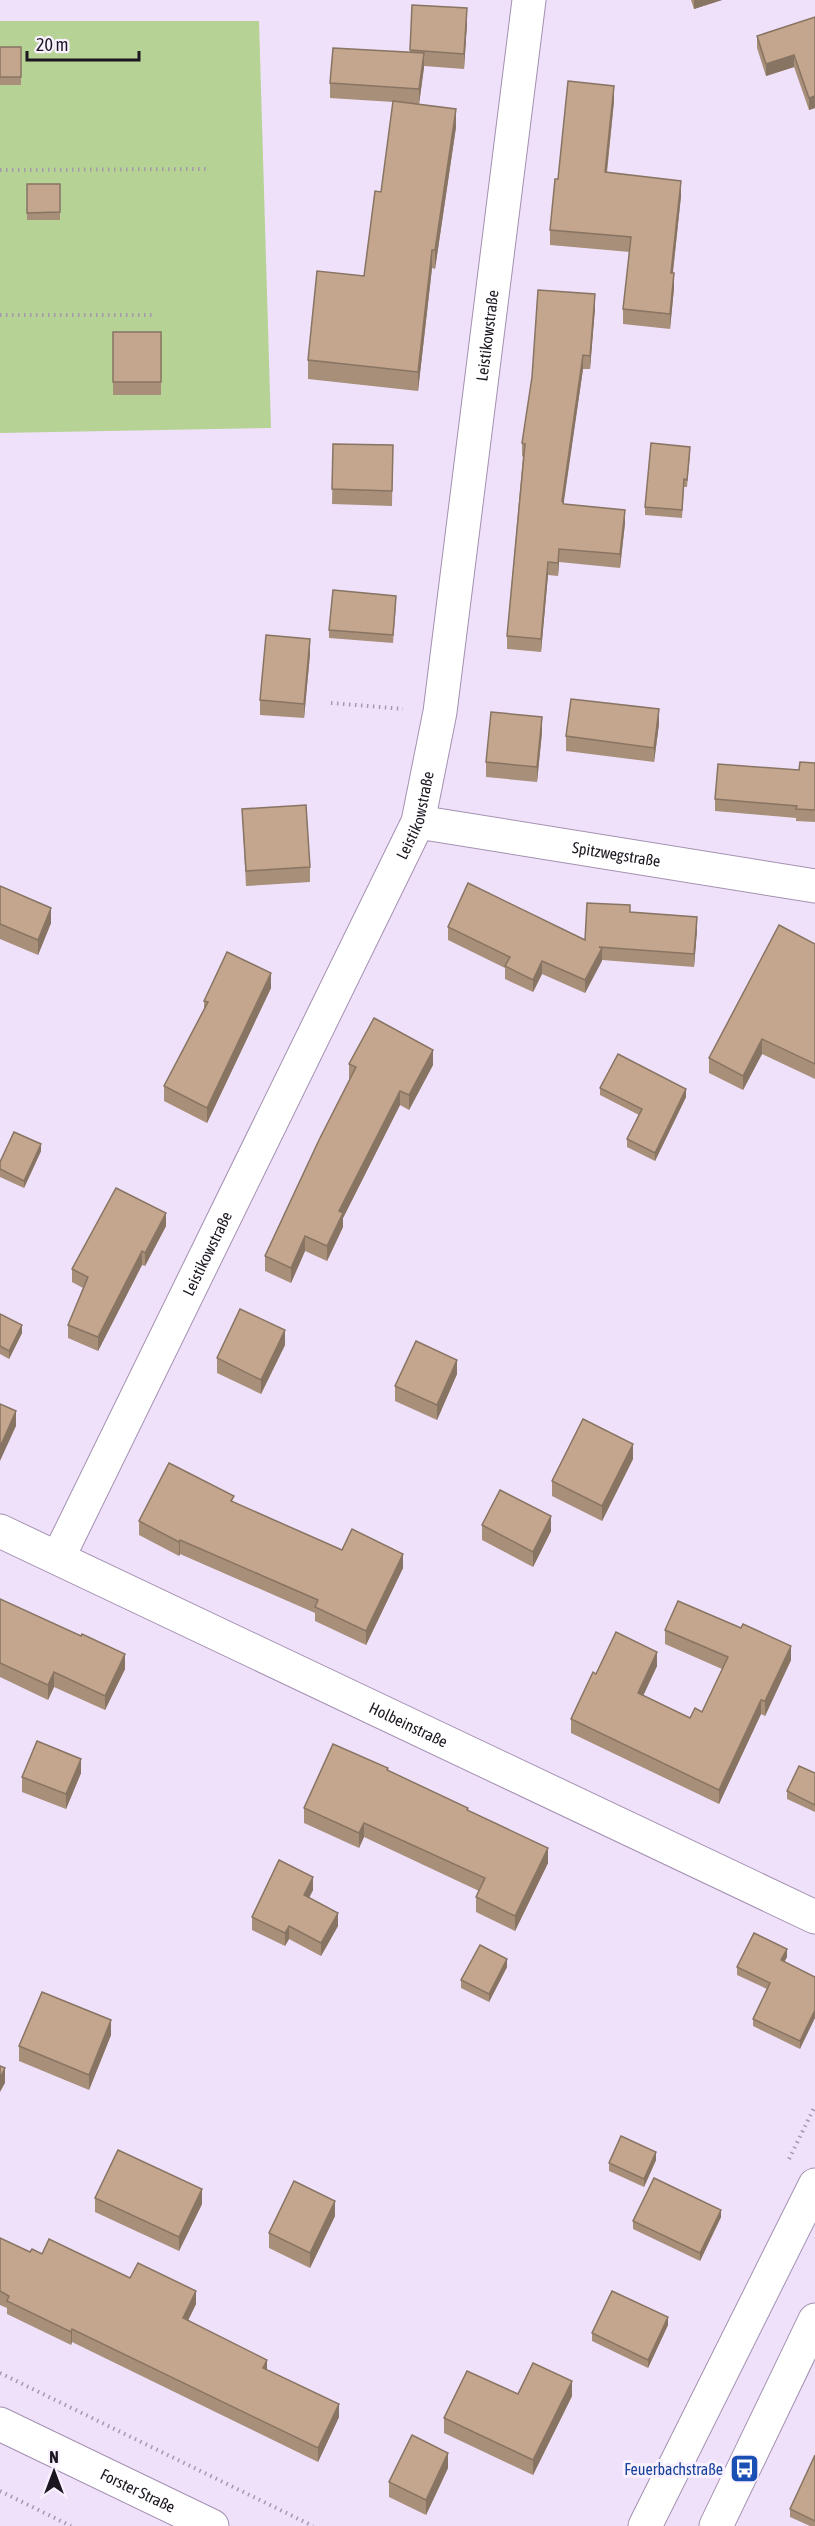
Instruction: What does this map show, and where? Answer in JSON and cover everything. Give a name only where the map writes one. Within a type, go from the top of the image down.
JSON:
[{"type":"street","name":"Leistikowstraße","points":[[58,1558],[418,822],[440,712],[530,0]]},
{"type":"street","name":"Spitzwegstraße","points":[[418,822],[815,886]]},
{"type":"street","name":"Holbeinstraße","points":[[0,1531],[815,1917]]},
{"type":"street","points":[[645,2526],[815,2185]]},
{"type":"street","points":[[716,2526],[815,2320]]},
{"type":"street","name":"Forster Straße","points":[[0,2424],[212,2526]]},
{"type":"path","points":[[0,170],[208,169]]},
{"type":"path","points":[[0,315],[154,315]]},
{"type":"path","points":[[331,703],[440,712]]},
{"type":"path","points":[[0,2373],[313,2526]]},
{"type":"path","points":[[0,2491],[71,2526]]},
{"type":"green space","points":[[0,21],[259,21],[271,428],[0,433]]},
{"type":"building","points":[[412,5],[467,8],[464,54],[410,50]]},
{"type":"building","points":[[815,17],[815,96],[809,98],[794,55],[766,64],[757,36]]},
{"type":"building","points":[[0,47],[21,47],[21,77],[0,77]]},
{"type":"building","points":[[333,48],[424,53],[419,89],[330,83]]},
{"type":"building","points":[[568,81],[614,86],[605,172],[681,181],[671,273],[674,273],[670,314],[623,309],[631,237],[550,230],[555,179],[558,179]]},
{"type":"building","points":[[393,101],[456,109],[435,250],[432,250],[418,372],[308,360],[317,271],[364,276],[375,191],[381,192]]},
{"type":"building","points":[[27,184],[60,184],[60,212],[27,213]]},
{"type":"building","points":[[538,290],[595,294],[590,356],[583,355],[562,501],[564,504],[625,510],[620,554],[559,549],[558,563],[548,562],[541,639],[507,636],[525,444],[522,443],[532,377]]},
{"type":"building","points":[[113,332],[161,332],[161,382],[113,382]]},
{"type":"building","points":[[651,443],[690,447],[687,480],[684,479],[682,510],[645,507]]},
{"type":"building","points":[[333,444],[393,445],[392,491],[332,489]]},
{"type":"building","points":[[333,590],[396,596],[393,635],[329,630]]},
{"type":"building","points":[[266,635],[310,639],[304,704],[260,700]]},
{"type":"building","points":[[571,699],[659,709],[654,748],[566,736]]},
{"type":"building","points":[[491,712],[542,717],[537,767],[486,762]]},
{"type":"building","points":[[800,762],[815,763],[815,810],[796,809],[797,806],[715,799],[718,764],[799,770]]},
{"type":"building","points":[[306,805],[310,867],[246,871],[242,809]]},
{"type":"building","points":[[468,883],[585,940],[587,903],[630,905],[630,912],[697,917],[694,954],[599,947],[602,948],[585,980],[542,961],[533,980],[505,966],[510,957],[448,927]]},
{"type":"building","points":[[0,886],[51,908],[38,940],[0,924]]},
{"type":"building","points":[[779,925],[815,944],[815,1064],[762,1039],[743,1076],[709,1058]]},
{"type":"building","points":[[227,952],[271,973],[207,1108],[164,1086],[208,1002],[204,1001]]},
{"type":"building","points":[[374,1018],[433,1050],[409,1095],[400,1091],[339,1211],[343,1213],[327,1246],[305,1236],[291,1268],[265,1256],[356,1067],[349,1064]]},
{"type":"building","points":[[618,1054],[686,1089],[655,1153],[627,1139],[642,1109],[600,1088]]},
{"type":"building","points":[[14,1132],[41,1144],[24,1181],[0,1169],[0,1162]]},
{"type":"building","points":[[116,1188],[166,1213],[145,1253],[142,1251],[98,1337],[68,1325],[88,1277],[72,1269]]},
{"type":"building","points":[[240,1309],[285,1330],[261,1380],[217,1358]]},
{"type":"building","points":[[0,1314],[22,1325],[9,1351],[0,1346]]},
{"type":"building","points":[[416,1341],[457,1360],[437,1405],[395,1386]]},
{"type":"building","points":[[0,1404],[16,1411],[0,1447]]},
{"type":"building","points":[[583,1419],[633,1444],[602,1506],[552,1481]]},
{"type":"building","points":[[169,1463],[234,1496],[231,1501],[342,1550],[352,1529],[403,1554],[366,1631],[315,1607],[318,1600],[180,1540],[179,1542],[139,1521]]},
{"type":"building","points":[[500,1490],[551,1516],[533,1552],[482,1525]]},
{"type":"building","points":[[0,1599],[125,1654],[105,1696],[54,1672],[48,1685],[0,1663]]},
{"type":"building","points":[[678,1601],[741,1628],[743,1624],[791,1646],[765,1701],[761,1700],[719,1790],[571,1719],[593,1672],[596,1674],[616,1632],[657,1652],[638,1693],[690,1718],[695,1708],[702,1712],[728,1657],[665,1630]]},
{"type":"building","points":[[37,1741],[81,1759],[66,1794],[22,1777]]},
{"type":"building","points":[[333,1744],[388,1768],[387,1770],[468,1808],[467,1810],[548,1848],[515,1916],[476,1897],[485,1878],[364,1823],[359,1833],[304,1808]]},
{"type":"building","points":[[799,1766],[815,1773],[815,1805],[787,1791]]},
{"type":"building","points":[[279,1860],[313,1877],[304,1895],[338,1913],[321,1943],[289,1926],[285,1933],[252,1917]]},
{"type":"building","points":[[754,1933],[787,1949],[781,1960],[815,1977],[815,2010],[800,2041],[753,2019],[770,1983],[737,1967]]},
{"type":"building","points":[[480,1945],[507,1959],[489,1994],[461,1980]]},
{"type":"building","points":[[42,1992],[111,2020],[89,2075],[19,2046]]},
{"type":"building","points":[[0,2066],[5,2068],[0,2078]]},
{"type":"building","points":[[621,2136],[656,2152],[644,2179],[609,2163]]},
{"type":"building","points":[[118,2150],[202,2189],[179,2237],[95,2198]]},
{"type":"building","points":[[654,2178],[721,2210],[700,2253],[633,2221]]},
{"type":"building","points":[[294,2181],[335,2201],[310,2253],[269,2233]]},
{"type":"building","points":[[0,2238],[30,2252],[32,2249],[42,2254],[49,2239],[130,2278],[138,2263],[196,2291],[183,2318],[267,2360],[263,2368],[339,2404],[318,2448],[72,2329],[71,2332],[7,2301],[9,2296],[0,2291]]},
{"type":"building","points":[[612,2291],[668,2317],[648,2360],[592,2333]]},
{"type":"building","points":[[533,2363],[572,2381],[533,2460],[444,2418],[467,2371],[518,2394]]},
{"type":"building","points":[[412,2435],[448,2453],[426,2500],[389,2482]]},
{"type":"building","points":[[815,2455],[815,2521],[790,2509]]},
{"type":"place","name":"Feuerbachstraße","points":[[744,2469]]}]
